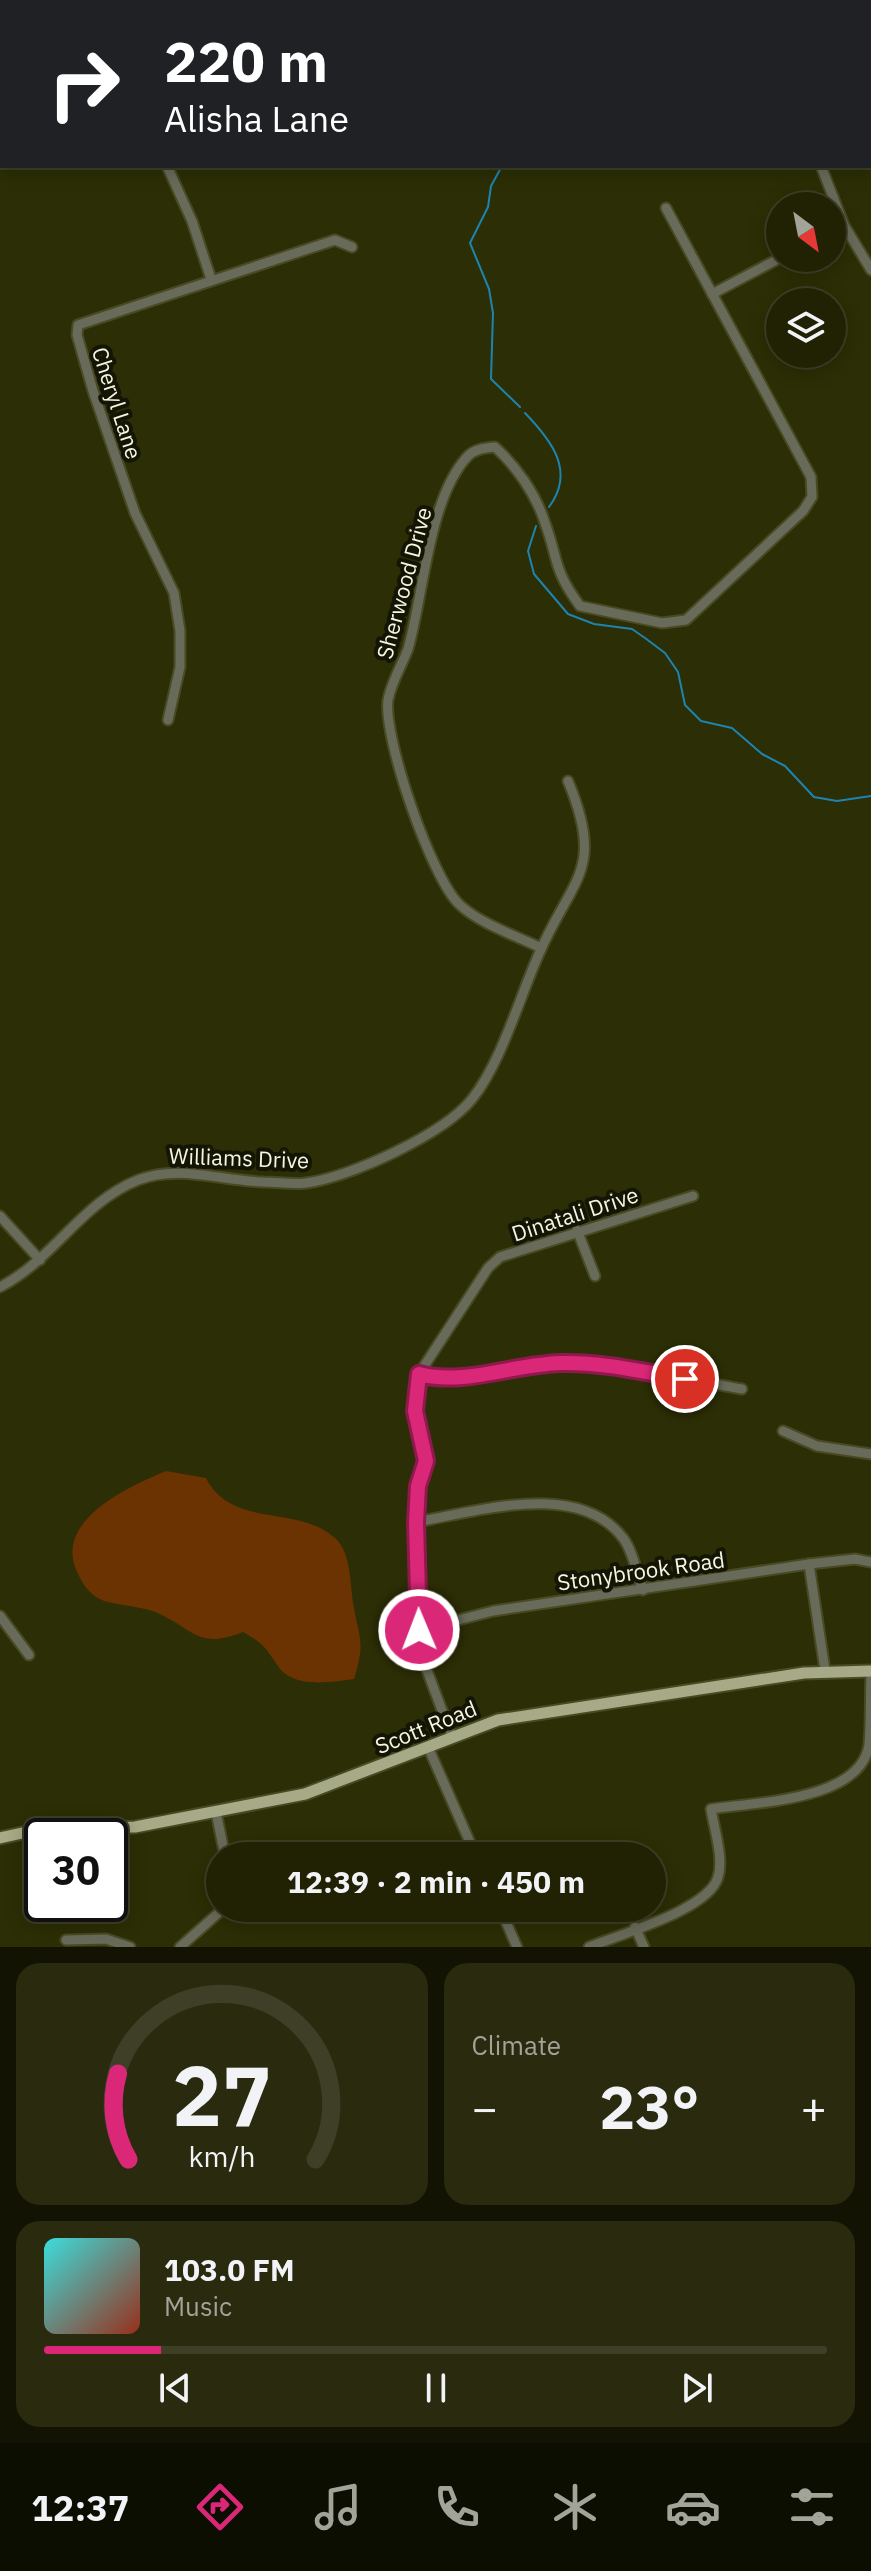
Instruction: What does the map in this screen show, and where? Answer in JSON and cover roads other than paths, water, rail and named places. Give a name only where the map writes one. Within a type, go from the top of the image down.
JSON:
[{"type":"main road","name":"Scott Road","points":[[0,1838],[35,1829],[121,1828],[322,1790],[452,1737],[508,1719],[825,1670],[871,1674]]},
{"type":"street","points":[[168,168],[192,221],[211,279]]},
{"type":"street","points":[[822,168],[831,192]]},
{"type":"street","points":[[666,208],[712,294],[766,265]]},
{"type":"street","points":[[846,228],[871,270]]},
{"type":"street","name":"Cheryl Lane","points":[[168,720],[180,667],[180,631],[174,593],[135,513],[77,335],[78,325],[335,240],[352,247]]},
{"type":"street","name":"Sherwood Drive","points":[[541,948],[458,904],[409,802],[392,736],[388,700],[408,649],[431,539],[451,486],[468,456],[481,449],[495,447],[535,500],[546,523],[557,573],[580,606],[662,623],[686,620],[803,511],[812,497],[811,477],[712,294]]},
{"type":"street","name":"Williams Drive","points":[[0,1287],[40,1260],[97,1204],[137,1180],[169,1171],[249,1181],[306,1183],[359,1166],[442,1128],[473,1098],[541,948],[576,886],[584,860],[586,835],[568,781]]},
{"type":"street","name":"Dinatali Drive","points":[[452,1737],[422,1657],[419,1630],[416,1522],[418,1486],[426,1461],[415,1411],[419,1374],[488,1268],[500,1257],[577,1230],[693,1196]]},
{"type":"street","points":[[0,1216],[40,1260]]},
{"type":"street","points":[[577,1230],[595,1276]]},
{"type":"street","points":[[419,1374],[446,1379],[526,1365],[586,1364],[742,1389]]},
{"type":"street","points":[[783,1431],[817,1446],[871,1454]]},
{"type":"street","points":[[416,1522],[538,1502],[570,1506],[602,1521],[623,1538],[643,1590]]},
{"type":"street","name":"Stonybrook Road","points":[[419,1630],[493,1611],[809,1564],[855,1559],[871,1562]]},
{"type":"street","points":[[809,1564],[825,1670]]},
{"type":"street","points":[[0,1616],[29,1655]]},
{"type":"street","points":[[589,1947],[697,1903],[713,1891],[720,1874],[711,1809],[826,1790],[854,1775],[869,1748],[871,1674]]},
{"type":"street","points":[[428,1747],[470,1842]]},
{"type":"street","points":[[216,1812],[222,1842]]},
{"type":"street","points":[[180,1947],[208,1922]]},
{"type":"street","points":[[506,1922],[517,1947]]},
{"type":"street","points":[[635,1927],[644,1947]]},
{"type":"street","points":[[66,1940],[106,1939],[130,1947]]},
{"type":"waterway","points":[[501,168],[491,186],[488,207],[470,243],[489,289],[493,313],[491,379],[520,407]]},
{"type":"waterway","points":[[525,413],[544,434],[557,457],[560,481],[549,507]]},
{"type":"waterway","points":[[536,526],[528,551],[534,574],[568,614],[594,624],[632,629],[645,638],[665,653],[678,672],[685,705],[701,721],[732,728],[762,754],[785,766],[814,797],[837,801],[871,796]]}]
